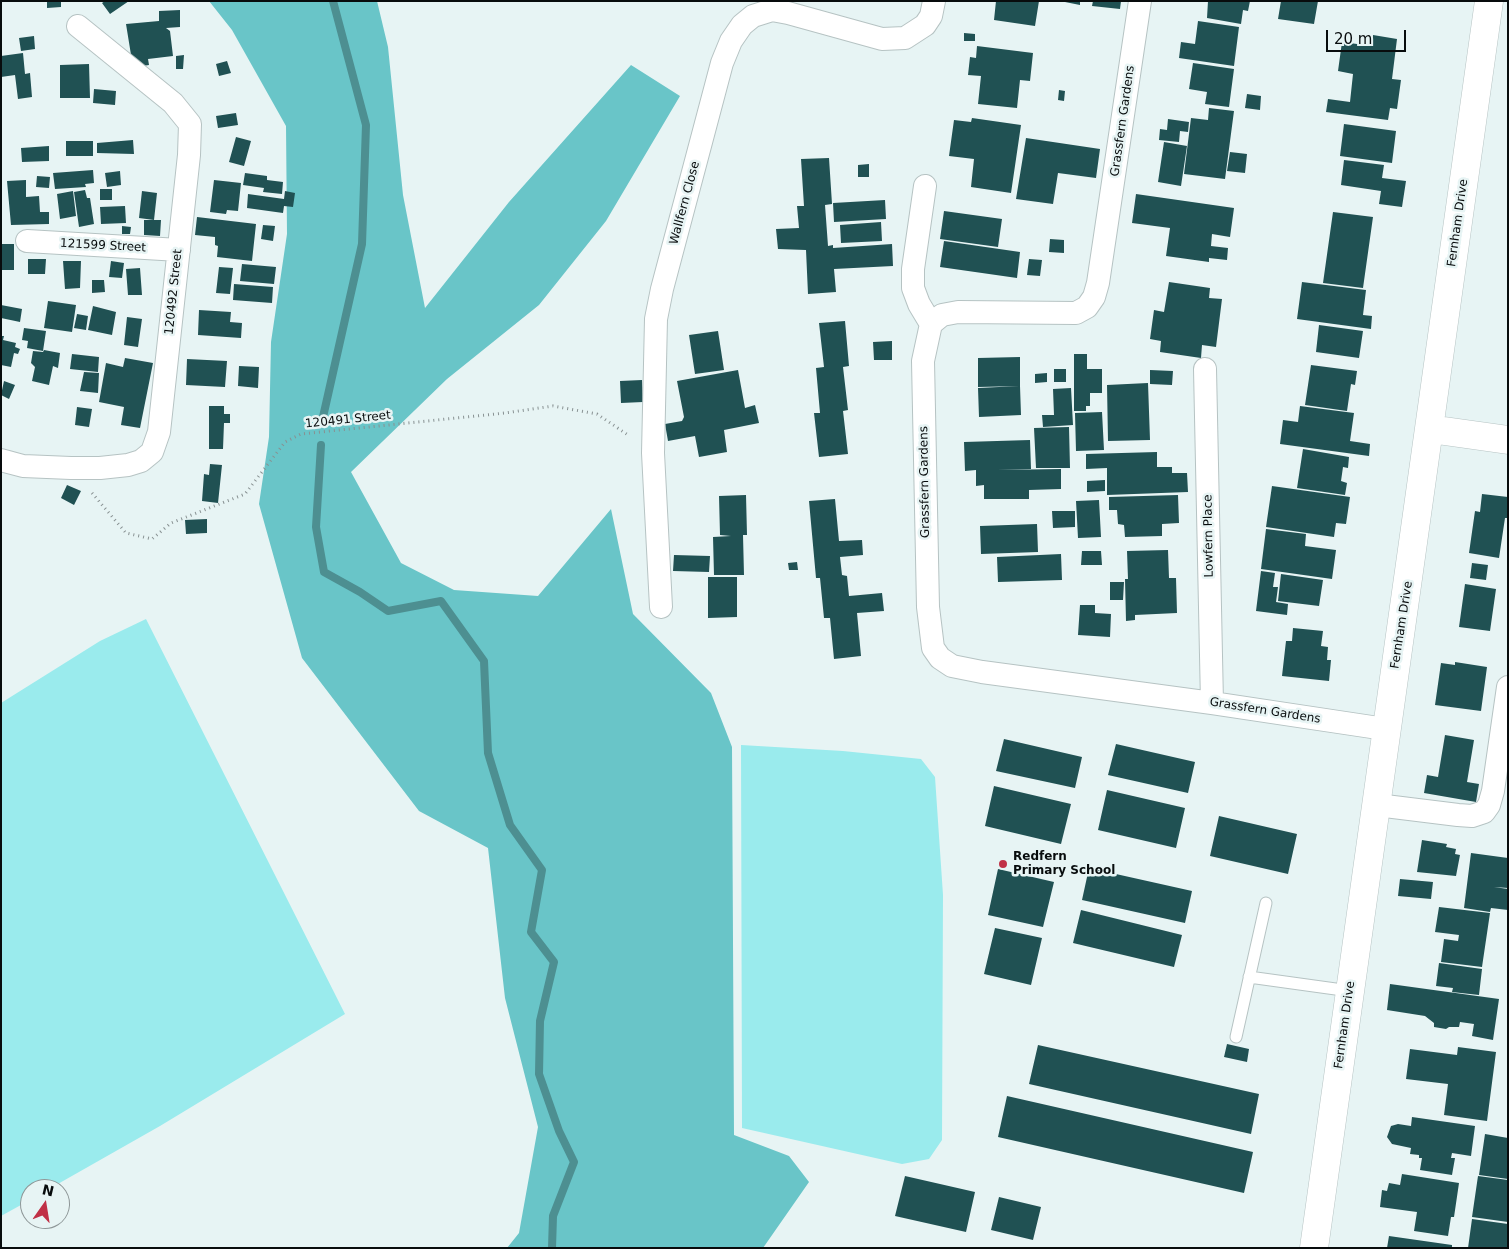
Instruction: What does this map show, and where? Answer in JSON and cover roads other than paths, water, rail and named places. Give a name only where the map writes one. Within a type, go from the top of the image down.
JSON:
[{"type":"street","name":"Wallfern Close","points":[[661,607],[653,453],[656,319],[662,289],[722,63],[742,25],[753,16],[772,10],[882,39],[906,38],[926,25],[931,16],[934,1]]},
{"type":"street","name":"Grassfern Gardens","points":[[1140,1],[1098,283],[1094,297],[1087,307],[1076,313],[958,312],[942,315],[931,324],[923,361],[928,607],[933,648],[940,658],[952,666],[982,672],[1212,703],[1385,730]]},
{"type":"street","name":"Fernham Drive","points":[[1314,1248],[1377,805],[1385,730],[1430,429],[1489,1]]},
{"type":"street","name":"120492 Street","points":[[1,460],[23,466],[71,468],[100,468],[128,465],[141,461],[152,452],[159,432],[190,155],[190,124],[173,103],[78,26]]},
{"type":"street","points":[[925,186],[913,270],[913,288],[919,304],[931,324]]},
{"type":"street","name":"121599 Street","points":[[27,241],[179,250]]},
{"type":"street","name":"Lowfern Place","points":[[1205,369],[1212,703]]},
{"type":"street","points":[[1430,429],[1508,440]]},
{"type":"street","points":[[1377,805],[1458,816],[1472,816],[1484,812],[1489,805],[1493,791],[1508,687]]},
{"type":"lane","points":[[1236,1037],[1266,902]]},
{"type":"lane","points":[[1249,977],[1350,991]]},
{"type":"waterway","points":[[323,417],[362,244],[366,125],[333,1]]},
{"type":"waterway","points":[[321,445],[316,527],[324,572],[360,592],[388,611],[441,601],[484,661],[488,753],[510,825],[542,870],[531,932],[554,962],[540,1021],[539,1074],[559,1131],[574,1162],[553,1216],[552,1248]]},
{"type":"place","name":"Redfern Primary School","points":[[1003,864]]}]
